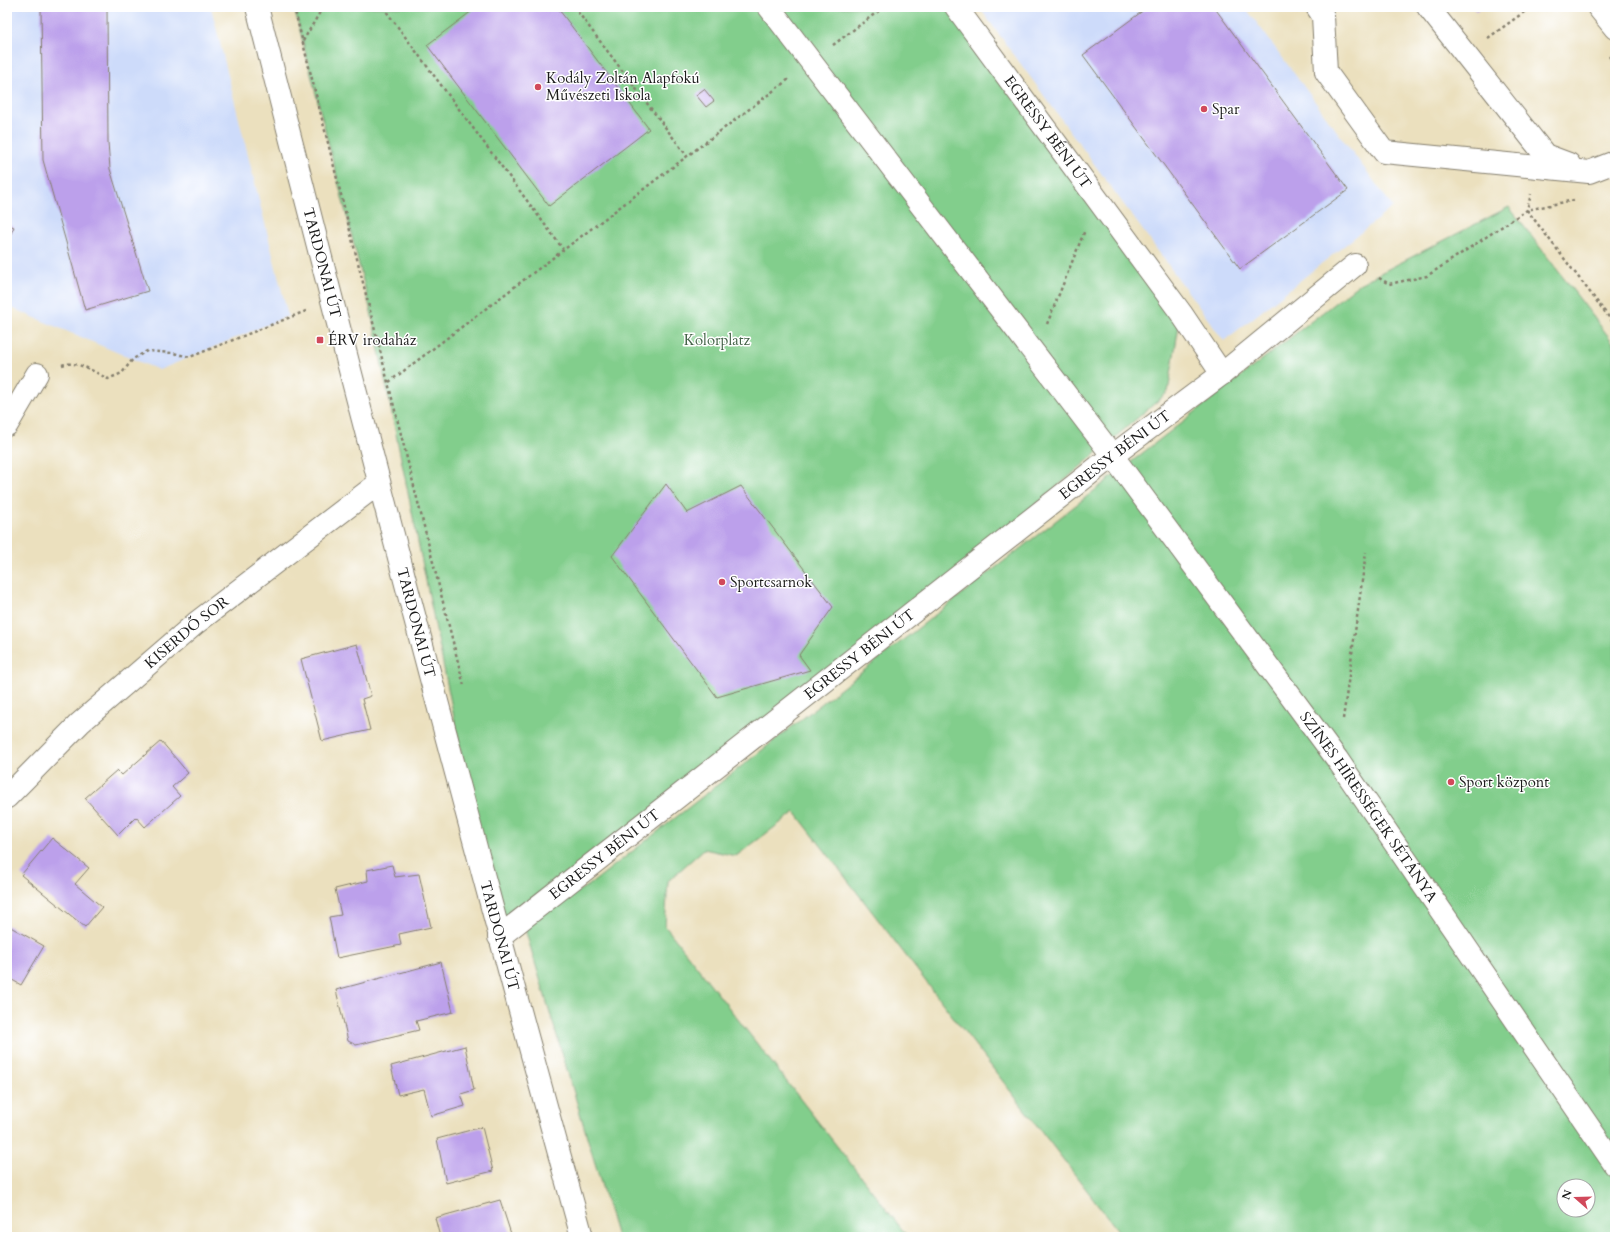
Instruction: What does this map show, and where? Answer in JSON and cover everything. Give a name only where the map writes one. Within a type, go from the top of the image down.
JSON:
[{"type":"street","name":"TARDONAI ÚT","points":[[257,7],[379,483],[499,937],[582,1237]]},
{"type":"street","name":"SZÍNES HÍRESSÉGEK SÉTÁNYA","points":[[770,7],[1112,456],[1337,759],[1615,1165]]},
{"type":"street","name":"EGRESSY BÉNI ÚT","points":[[956,7],[1097,198],[1181,314],[1222,374]]},
{"type":"street","points":[[1317,7],[1323,16],[1326,72],[1384,152],[1589,172],[1615,162]]},
{"type":"street","points":[[1428,7],[1545,155],[1589,172]]},
{"type":"street","points":[[1598,7],[1615,28]]},
{"type":"street","name":"EGRESSY BÉNI ÚT","points":[[499,937],[1112,456],[1222,374],[1355,265]]},
{"type":"street","points":[[7,425],[37,374]]},
{"type":"street","name":"KISERDŐ SOR","points":[[7,797],[80,723],[196,623],[379,483]]},
{"type":"path","points":[[294,7],[389,382],[464,687]]},
{"type":"path","points":[[302,41],[324,7]]},
{"type":"path","points":[[383,7],[563,250]]},
{"type":"path","points":[[574,7],[687,156]]},
{"type":"path","points":[[389,382],[884,7]]},
{"type":"path","points":[[1487,38],[1531,7]]},
{"type":"path","points":[[1035,354],[1097,198]]},
{"type":"path","points":[[1527,210],[1615,325]]},
{"type":"path","points":[[37,374],[69,363],[88,369],[108,379],[122,373],[133,359],[147,351],[173,354],[190,358],[280,320],[332,301]]},
{"type":"path","points":[[1337,759],[1366,552]]},
{"type":"shaded area","points":[[7,7],[211,7],[288,316],[159,370],[7,306]]},
{"type":"shaded area","points":[[979,7],[1245,7],[1393,207],[1224,341]]},
{"type":"green space","name":"Kolorplatz","points":[[294,7],[955,7],[1181,313],[1168,392],[863,652],[525,917],[588,886],[1359,284],[1509,207],[1615,345],[1615,1237],[1123,1237],[795,812],[736,856],[704,849],[668,881],[665,926],[908,1237],[617,1237],[522,919],[499,937],[371,312]]},
{"type":"building","points":[[41,7],[107,7],[108,142],[110,169],[148,291],[85,310],[43,160]]},
{"type":"building","name":"Kodály Zoltán Alapfokú Művészeti Iskola","points":[[477,7],[557,7],[649,129],[549,206],[427,45]]},
{"type":"building","points":[[1148,7],[1214,7],[1348,190],[1240,269],[1083,55]]},
{"type":"building","points":[[1472,7],[1481,7],[1476,11]]},
{"type":"building","points":[[704,89],[714,101],[706,107],[696,95]]},
{"type":"building","points":[[7,224],[14,227],[7,241]]},
{"type":"building","name":"Sportcsarnok","points":[[666,484],[687,513],[741,486],[833,607],[799,655],[810,670],[717,697],[612,556]]},
{"type":"building","points":[[357,644],[371,696],[362,699],[370,730],[322,741],[301,659]]},
{"type":"building","points":[[161,741],[188,773],[172,787],[180,796],[145,827],[136,817],[118,835],[85,798],[117,770],[122,775]]},
{"type":"building","points":[[52,838],[89,868],[75,884],[102,907],[85,927],[21,875]]},
{"type":"building","points":[[392,865],[395,877],[419,874],[431,927],[399,934],[401,945],[337,958],[329,917],[341,915],[335,889],[368,881],[367,870]]},
{"type":"building","points":[[7,925],[44,946],[21,985],[7,977]]},
{"type":"building","points":[[441,962],[453,1012],[416,1021],[419,1030],[356,1045],[348,1041],[336,990]]},
{"type":"building","points":[[465,1046],[474,1090],[461,1094],[465,1106],[431,1116],[424,1089],[398,1095],[391,1066]]},
{"type":"building","points":[[482,1127],[493,1171],[446,1183],[437,1139]]},
{"type":"building","points":[[500,1200],[512,1237],[440,1237],[435,1218]]},
{"type":"place","name":"Kodály Zoltán Alapfokú Művészeti Iskola","points":[[538,87]]},
{"type":"place","name":"Spar","points":[[1204,109]]},
{"type":"place","name":"ÉRV irodaház","points":[[320,340]]},
{"type":"place","name":"Sportcsarnok","points":[[722,582]]},
{"type":"place","name":"Sport központ","points":[[1451,782]]}]
